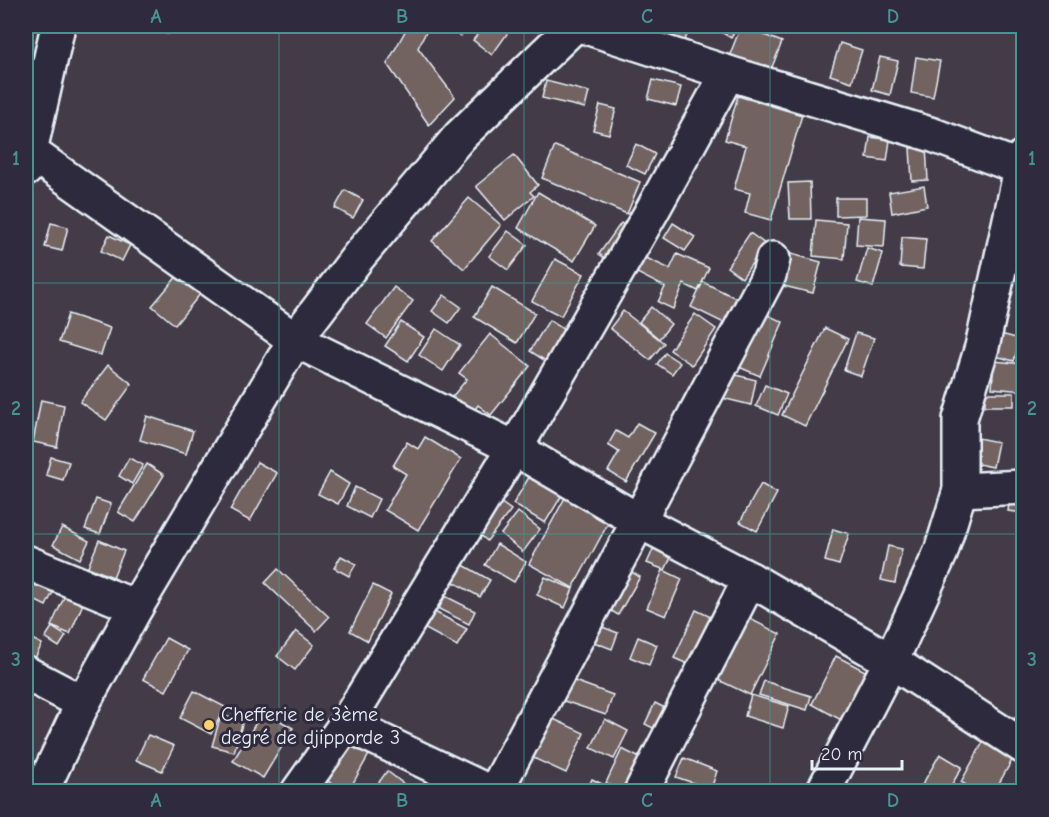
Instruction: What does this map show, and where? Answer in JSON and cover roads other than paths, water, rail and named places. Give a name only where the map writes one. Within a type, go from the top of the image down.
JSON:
[{"type":"street","points":[[58,26],[27,157],[294,340],[514,449],[639,521],[750,579],[891,661],[1023,747]]},
{"type":"street","points":[[41,791],[83,703],[136,607],[294,340],[358,257],[460,136],[574,26]]},
{"type":"street","points":[[583,26],[1023,165],[982,347],[960,419],[960,490],[941,552],[891,661],[824,792]]},
{"type":"street","points":[[298,792],[346,724],[514,449],[652,211],[728,73]]},
{"type":"street","points":[[495,792],[769,275],[773,259]]},
{"type":"street","points":[[960,490],[1023,487]]},
{"type":"street","points":[[26,562],[136,607]]},
{"type":"street","points":[[641,792],[750,579]]},
{"type":"street","points":[[26,674],[83,703]]},
{"type":"street","points":[[346,724],[489,792]]},
{"type":"place","name":"Chefferie de 3ème degré de djipporde 3","points":[[209,725]]}]
